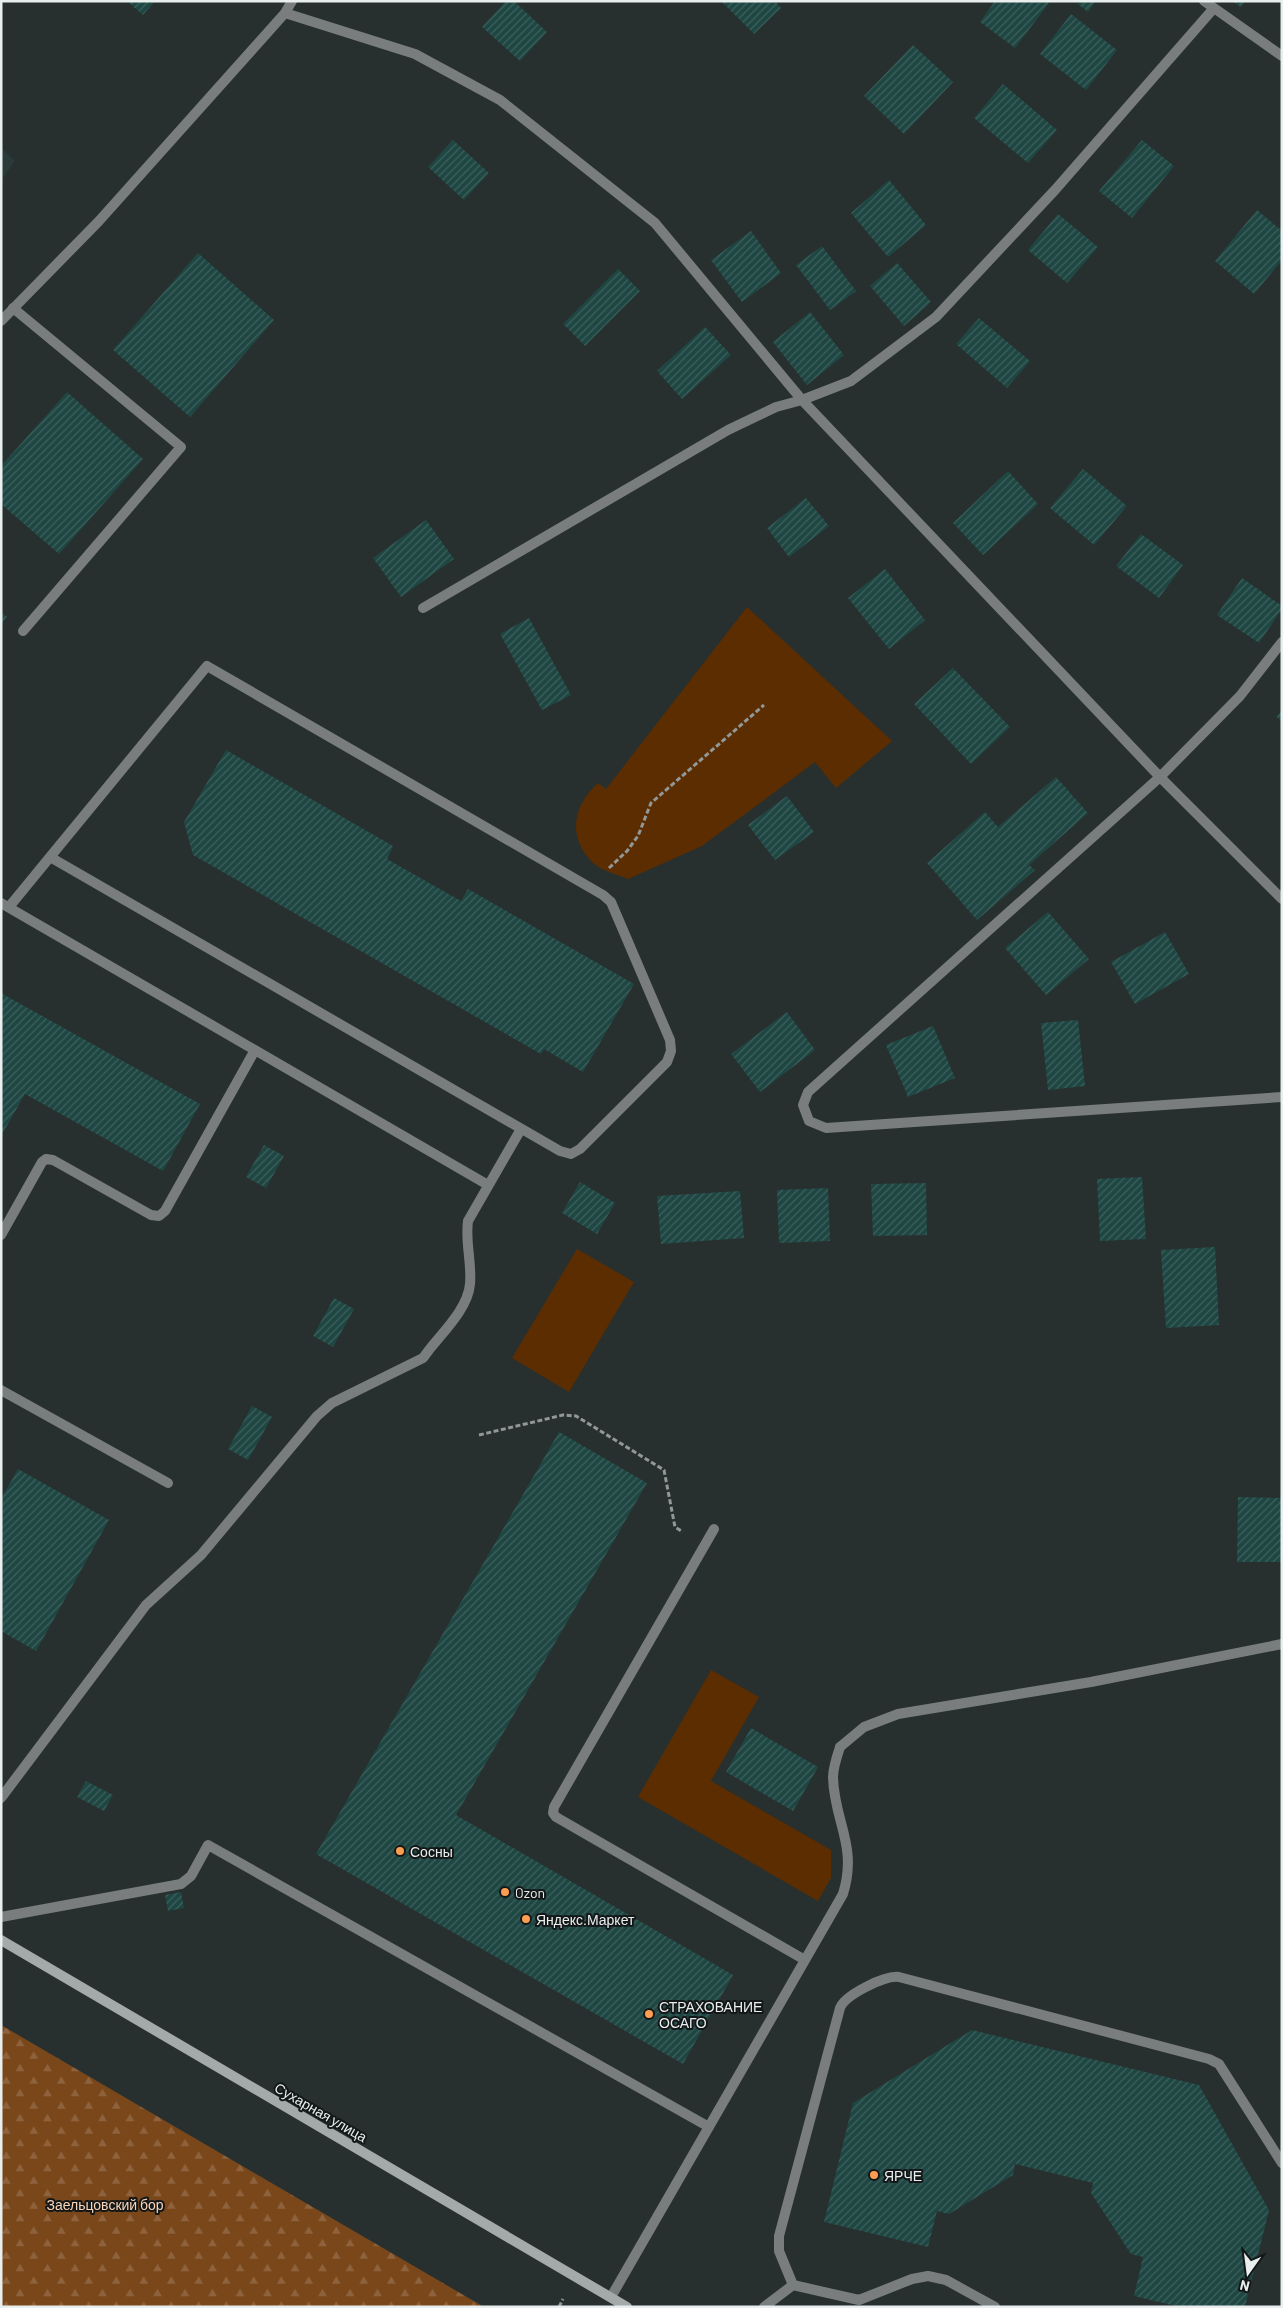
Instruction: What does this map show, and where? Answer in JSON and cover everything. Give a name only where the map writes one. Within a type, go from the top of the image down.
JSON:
[{"type":"street","points":[[1,321],[98,221],[285,13],[292,1]]},
{"type":"street","points":[[1204,1],[1282,56]]},
{"type":"street","points":[[423,608],[728,430],[776,406],[802,400],[851,381],[936,317],[1055,190],[1214,8]]},
{"type":"street","points":[[285,13],[415,54],[500,100],[654,224],[802,400],[1160,777],[1282,899]]},
{"type":"street","points":[[13,308],[181,447],[23,631]]},
{"type":"street","points":[[1282,642],[1240,696],[1160,777],[808,1092],[803,1105],[809,1121],[826,1128],[1282,1097]]},
{"type":"street","points":[[50,857],[520,1129],[560,1151],[571,1154],[580,1149],[667,1062],[671,1051],[670,1040],[616,910],[603,895],[206,666],[50,857],[5,905],[488,1185]]},
{"type":"street","points":[[1,1235],[42,1162],[46,1159],[53,1160],[151,1215],[159,1216],[165,1211],[255,1050]]},
{"type":"street","points":[[1,1798],[146,1605],[201,1555],[316,1416],[332,1403],[423,1358],[430,1350],[466,1301],[471,1283],[468,1221],[520,1129]]},
{"type":"street","points":[[1,1390],[168,1483]]},
{"type":"street","points":[[714,1529],[554,1806],[553,1813],[556,1818],[805,1960]]},
{"type":"street","points":[[611,2297],[843,1894],[849,1874],[848,1844],[836,1801],[833,1775],[840,1747],[864,1727],[898,1714],[1091,1682],[1282,1644]]},
{"type":"street","points":[[1,1917],[181,1884],[190,1876],[208,1845],[709,2127]]},
{"type":"street","name":"Сухарная улица","points":[[1,1940],[627,2307]]},
{"type":"street","points":[[792,2285],[779,2251],[779,2236],[840,2008],[845,2000],[891,1976],[1200,2057],[1219,2064],[1282,2163]]},
{"type":"street","points":[[792,2285],[859,2300],[912,2279],[928,2276],[946,2280],[994,2307]]},
{"type":"street","points":[[764,2307],[792,2285]]},
{"type":"path","points":[[582,883],[599,875],[627,851],[646,820],[651,803],[764,705]]},
{"type":"path","points":[[479,1436],[570,1414],[658,1464],[667,1476],[671,1504]]},
{"type":"shaded area","points":[[1,148],[15,161],[1,180]]},
{"type":"shaded area","points":[[747,607],[892,741],[836,788],[815,762],[702,846],[628,879],[600,868],[584,852],[576,832],[576,821],[583,801],[598,783],[606,789]]},
{"type":"shaded area","points":[[577,1249],[634,1282],[569,1392],[512,1358]]},
{"type":"shaded area","points":[[711,1670],[759,1697],[711,1781],[831,1850],[831,1878],[818,1901],[638,1797]]},
{"type":"green space","name":"Заельцовский бор","points":[[1,2025],[484,2307],[1,2307]]},
{"type":"building","points":[[127,1],[155,1],[143,15]]},
{"type":"building","points":[[506,1],[514,1],[547,32],[520,61],[482,27]]},
{"type":"building","points":[[721,1],[775,1],[781,8],[754,34]]},
{"type":"building","points":[[995,1],[1046,1],[1049,3],[1015,48],[980,22]]},
{"type":"building","points":[[1081,1],[1096,1],[1088,12],[1078,4]]},
{"type":"building","points":[[1232,1],[1245,1],[1241,7]]},
{"type":"building","points":[[1071,14],[1117,50],[1086,90],[1040,54]]},
{"type":"building","points":[[913,45],[953,82],[904,134],[864,96]]},
{"type":"building","points":[[1003,84],[1057,130],[1028,163],[974,118]]},
{"type":"building","points":[[453,140],[489,173],[464,200],[428,167]]},
{"type":"building","points":[[1142,140],[1174,166],[1132,218],[1099,191]]},
{"type":"building","points":[[889,180],[926,225],[888,257],[851,213]]},
{"type":"building","points":[[1257,210],[1282,231],[1282,260],[1254,294],[1215,261]]},
{"type":"building","points":[[1058,214],[1098,247],[1067,283],[1028,250]]},
{"type":"building","points":[[751,231],[781,273],[742,302],[711,260]]},
{"type":"building","points":[[822,246],[856,291],[830,310],[796,265]]},
{"type":"building","points":[[198,253],[274,320],[190,417],[113,350]]},
{"type":"building","points":[[897,263],[931,302],[904,326],[870,286]]},
{"type":"building","points":[[618,269],[640,291],[585,346],[563,324]]},
{"type":"building","points":[[810,312],[844,355],[807,385],[773,342]]},
{"type":"building","points":[[979,318],[1030,361],[1007,388],[956,344]]},
{"type":"building","points":[[705,327],[731,355],[682,399],[657,371]]},
{"type":"building","points":[[67,392],[143,459],[59,554],[1,504],[1,466]]},
{"type":"building","points":[[1083,469],[1127,506],[1094,545],[1050,508]]},
{"type":"building","points":[[1008,471],[1038,504],[983,555],[953,523]]},
{"type":"building","points":[[806,498],[829,526],[789,557],[767,528]]},
{"type":"building","points":[[426,520],[454,559],[401,597],[373,558]]},
{"type":"building","points":[[1141,534],[1183,565],[1159,598],[1116,566]]},
{"type":"building","points":[[885,569],[925,620],[889,649],[848,598]]},
{"type":"building","points":[[1242,578],[1282,606],[1282,609],[1259,643],[1217,615]]},
{"type":"building","points":[[1,612],[7,617],[1,624]]},
{"type":"building","points":[[529,618],[571,695],[542,710],[500,634]]},
{"type":"building","points":[[953,668],[1010,727],[971,764],[914,704]]},
{"type":"building","points":[[1282,711],[1282,722],[1276,716]]},
{"type":"building","points":[[226,750],[393,846],[387,859],[461,901],[468,889],[634,984],[583,1072],[544,1049],[541,1054],[193,855],[184,822]]},
{"type":"building","points":[[1056,777],[1088,813],[1029,865],[1035,870],[977,920],[927,863],[985,812],[998,827]]},
{"type":"building","points":[[787,796],[814,832],[775,860],[748,825]]},
{"type":"building","points":[[1048,912],[1089,959],[1046,995],[1005,948]]},
{"type":"building","points":[[1165,932],[1189,974],[1135,1004],[1111,962]]},
{"type":"building","points":[[1,993],[200,1104],[163,1171],[25,1094],[1,1136]]},
{"type":"building","points":[[787,1012],[815,1050],[760,1092],[731,1054]]},
{"type":"building","points":[[1078,1020],[1085,1086],[1048,1090],[1041,1023]]},
{"type":"building","points":[[933,1026],[955,1078],[908,1097],[886,1045]]},
{"type":"building","points":[[264,1145],[284,1156],[266,1188],[246,1177]]},
{"type":"building","points":[[1142,1177],[1146,1239],[1100,1241],[1097,1179]]},
{"type":"building","points":[[580,1182],[615,1203],[597,1234],[562,1213]]},
{"type":"building","points":[[926,1183],[927,1235],[873,1236],[871,1184]]},
{"type":"building","points":[[828,1188],[830,1241],[779,1243],[777,1190]]},
{"type":"building","points":[[740,1191],[744,1238],[661,1244],[657,1196]]},
{"type":"building","points":[[1215,1247],[1219,1325],[1166,1328],[1161,1250]]},
{"type":"building","points":[[334,1298],[354,1309],[333,1347],[313,1336]]},
{"type":"building","points":[[252,1406],[272,1417],[248,1460],[228,1449]]},
{"type":"building","points":[[559,1432],[647,1483],[456,1815],[733,1975],[683,2064],[316,1854]]},
{"type":"building","points":[[18,1469],[109,1520],[36,1651],[1,1631],[1,1499]]},
{"type":"building","points":[[1238,1497],[1282,1498],[1282,1562],[1237,1562]]},
{"type":"building","points":[[751,1728],[818,1767],[793,1811],[726,1772]]},
{"type":"building","points":[[86,1781],[113,1795],[104,1811],[77,1797]]},
{"type":"building","points":[[181,1892],[184,1908],[168,1911],[165,1895]]},
{"type":"building","points":[[972,2030],[1199,2085],[1269,2210],[1245,2307],[1180,2307],[1134,2296],[1143,2257],[1131,2254],[1091,2193],[1093,2183],[1015,2164],[1013,2175],[949,2214],[937,2211],[928,2247],[824,2222],[853,2103]]},
{"type":"place","name":"Сосны","points":[[400,1851]]},
{"type":"place","name":"Ozon","points":[[505,1892]]},
{"type":"place","name":"Яндекс.Маркет","points":[[526,1919]]},
{"type":"place","name":"СТРАХОВАНИЕ ОСАГО","points":[[649,2014]]},
{"type":"place","name":"ЯРЧЕ","points":[[874,2175]]}]
